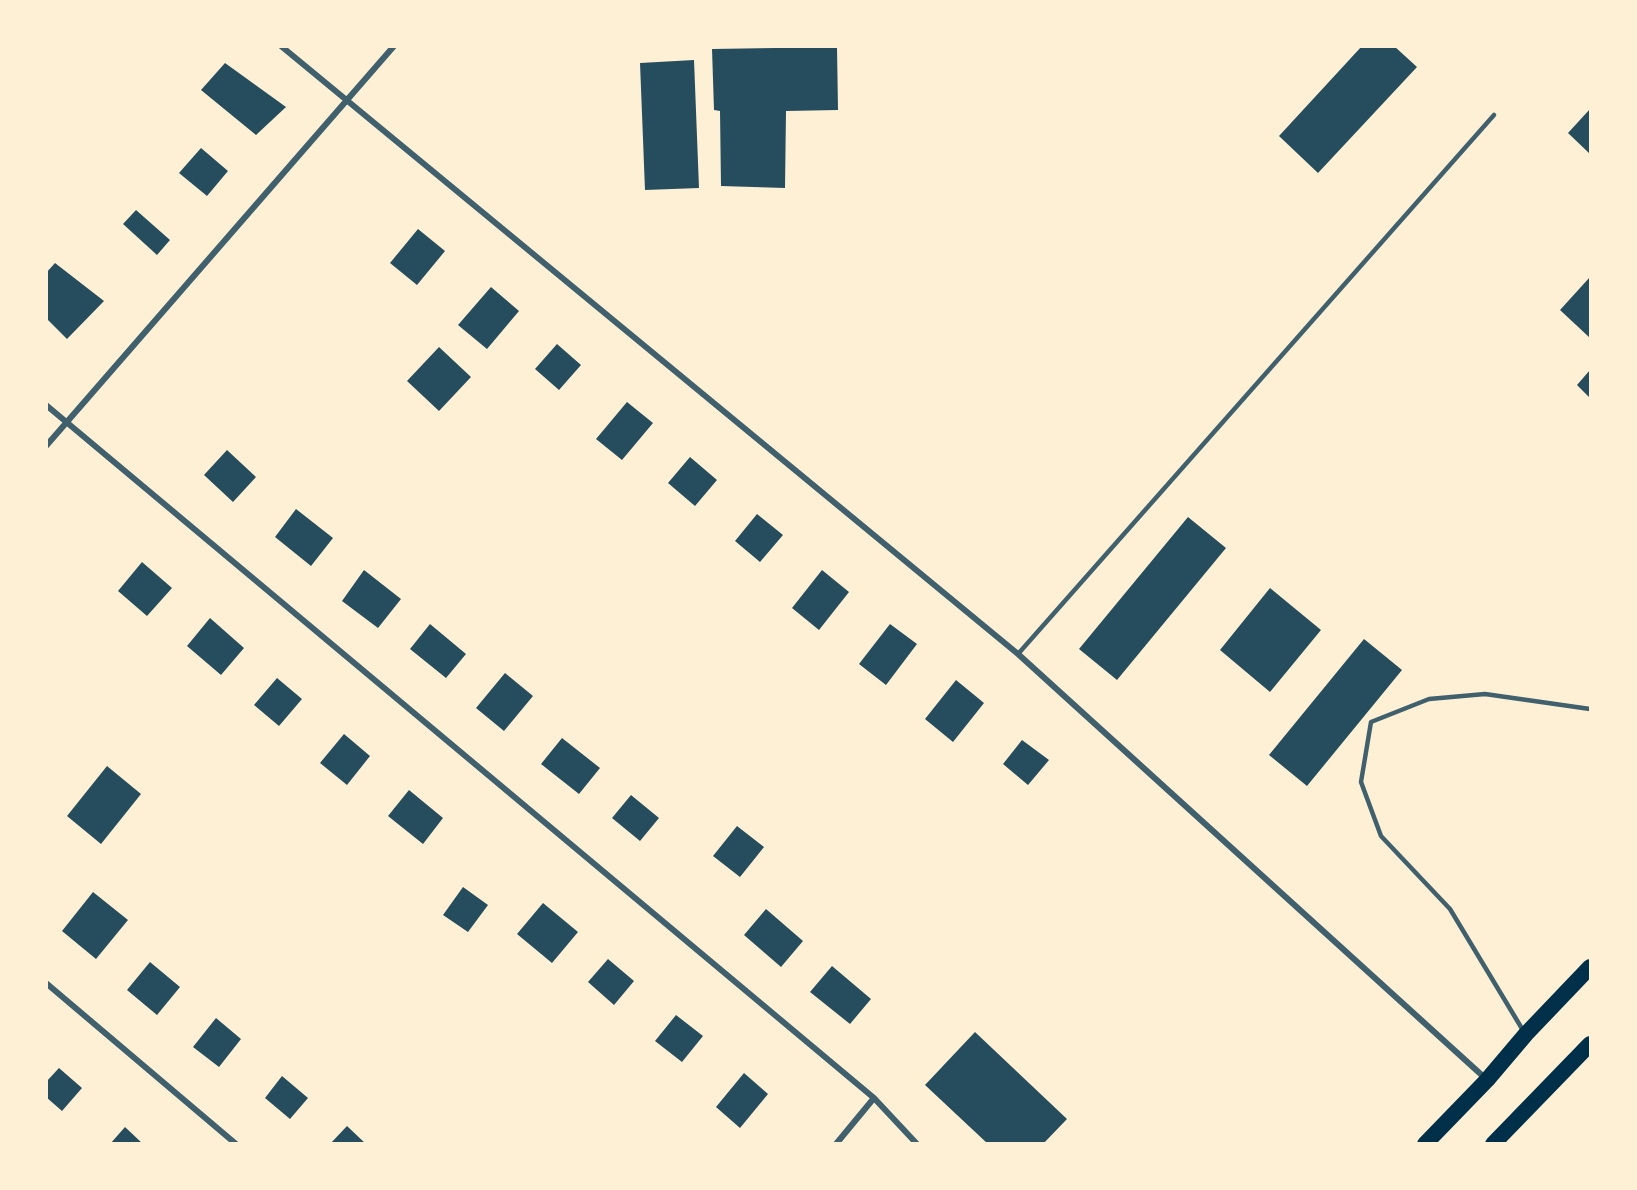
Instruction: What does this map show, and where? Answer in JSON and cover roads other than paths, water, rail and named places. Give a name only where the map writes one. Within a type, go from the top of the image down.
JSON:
[{"type":"highway","points":[[1425,1143],[1487,1080],[1526,1034],[1590,967]]},
{"type":"highway","points":[[1493,1143],[1590,1044]]},
{"type":"street","points":[[281,46],[344,101],[1018,654],[1487,1080]]},
{"type":"street","points":[[46,446],[394,46]]},
{"type":"street","points":[[46,405],[874,1098],[917,1143]]},
{"type":"street","points":[[46,983],[236,1143]]},
{"type":"street","points":[[836,1143],[874,1098]]},
{"type":"lane","points":[[1018,654],[1494,116]]},
{"type":"lane","points":[[1526,1034],[1450,909],[1381,836],[1361,782],[1371,722],[1429,699],[1485,694],[1590,709]]}]
